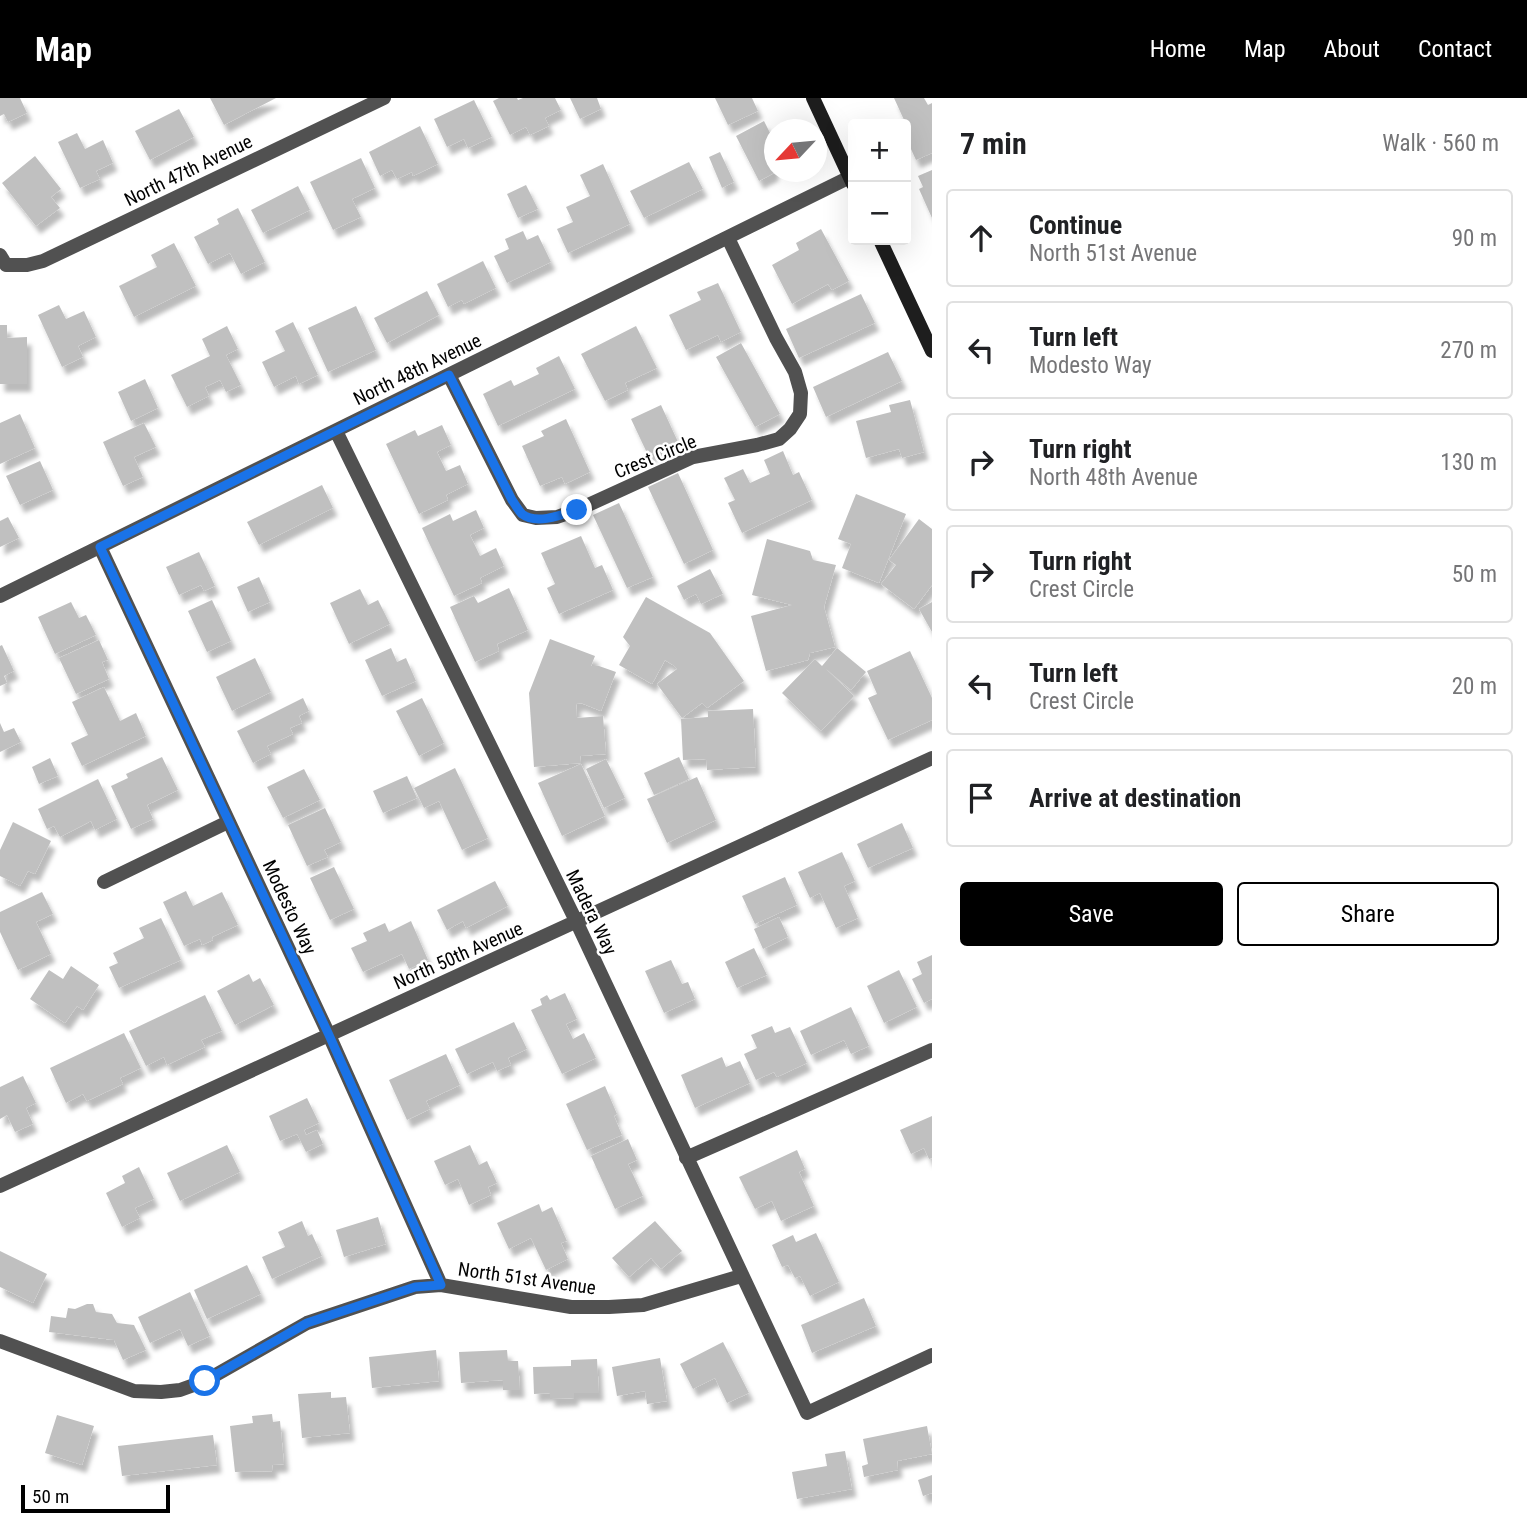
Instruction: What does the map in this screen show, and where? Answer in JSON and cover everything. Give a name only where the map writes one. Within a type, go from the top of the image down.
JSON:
[{"type":"street","name":"North 47th Avenue","points":[[3,260],[27,265],[43,261],[384,98]]},
{"type":"street","points":[[813,98],[848,172]]},
{"type":"street","name":"North 48th Avenue","points":[[0,596],[728,238],[850,182]]},
{"type":"street","name":"Crest Circle","points":[[449,375],[512,500],[523,515],[536,518],[556,517],[577,510],[693,457],[779,439],[800,414],[801,393],[795,372],[728,238]]},
{"type":"street","points":[[882,245],[932,351]]},
{"type":"street","name":"Madera Way","points":[[336,430],[577,923],[807,1413],[932,1355]]},
{"type":"street","name":"Modesto Way","points":[[100,547],[329,1035],[441,1285]]},
{"type":"street","name":"North 50th Avenue","points":[[0,1186],[932,758]]},
{"type":"street","points":[[104,882],[228,822]]},
{"type":"street","points":[[686,1158],[932,1049]]},
{"type":"street","name":"North 51st Avenue","points":[[0,1341],[134,1391],[180,1390],[205,1381],[307,1323],[415,1287],[441,1285],[571,1307],[609,1307],[643,1305],[741,1276]]},
{"type":"building","points":[[0,98],[20,98],[27,113],[8,122],[4,114],[0,116]]},
{"type":"building","points":[[210,98],[276,98],[224,125]]},
{"type":"building","points":[[499,98],[555,98],[561,110],[545,118],[549,126],[530,135],[526,127],[510,135],[493,101]]},
{"type":"building","points":[[570,98],[597,98],[601,109],[580,119]]},
{"type":"building","points":[[715,98],[752,98],[758,111],[728,125]]},
{"type":"building","points":[[894,98],[924,98],[928,105],[932,103],[932,153],[916,160],[911,149],[911,119],[904,119]]},
{"type":"building","points":[[474,100],[492,137],[468,148],[464,139],[447,147],[434,119]]},
{"type":"building","points":[[179,109],[194,137],[150,160],[135,131]]},
{"type":"building","points":[[764,121],[764,178],[759,181],[736,136]]},
{"type":"building","points":[[420,126],[438,164],[413,176],[412,172],[397,179],[392,170],[380,176],[369,152]]},
{"type":"building","points":[[77,133],[85,149],[103,140],[113,163],[96,171],[100,179],[80,188],[58,142]]},
{"type":"building","points":[[720,152],[734,182],[722,188],[709,157]]},
{"type":"building","points":[[35,156],[61,189],[51,197],[60,208],[36,226],[2,183]]},
{"type":"building","points":[[361,158],[375,188],[352,199],[361,217],[333,230],[310,182]]},
{"type":"building","points":[[689,162],[703,189],[644,218],[630,191]]},
{"type":"building","points":[[603,164],[630,224],[568,253],[557,229],[573,222],[566,207],[590,196],[580,175]]},
{"type":"building","points":[[932,170],[932,218],[919,189],[923,187],[918,176]]},
{"type":"building","points":[[526,185],[538,209],[518,218],[507,194]]},
{"type":"building","points":[[298,186],[310,210],[263,233],[251,210]]},
{"type":"building","points":[[238,208],[265,262],[241,274],[230,253],[208,264],[194,237],[219,224],[217,219]]},
{"type":"building","points":[[821,229],[849,281],[832,290],[828,284],[792,304],[772,265],[799,250],[796,243]]},
{"type":"building","points":[[523,231],[527,240],[538,235],[551,262],[507,283],[494,256],[509,249],[505,239]]},
{"type":"building","points":[[174,243],[196,286],[134,317],[119,286],[157,267],[151,255]]},
{"type":"building","points":[[483,261],[496,288],[464,304],[462,300],[448,307],[437,284]]},
{"type":"building","points":[[718,283],[741,332],[721,342],[718,335],[686,350],[669,315],[701,300],[697,292]]},
{"type":"building","points":[[427,291],[439,315],[387,343],[374,318]]},
{"type":"building","points":[[861,294],[875,323],[799,358],[786,329]]},
{"type":"building","points":[[59,305],[66,319],[84,311],[96,337],[78,346],[83,357],[62,367],[38,315]]},
{"type":"building","points":[[356,306],[376,350],[328,372],[308,328]]},
{"type":"building","points":[[293,322],[318,375],[299,384],[296,376],[274,387],[262,362],[285,351],[275,331]]},
{"type":"building","points":[[0,325],[7,325],[7,338],[27,337],[27,384],[0,384]]},
{"type":"building","points":[[227,326],[238,349],[226,355],[241,385],[226,392],[220,380],[205,387],[209,396],[187,407],[171,375],[210,356],[202,339]]},
{"type":"building","points":[[636,326],[657,368],[625,383],[628,390],[605,401],[581,354]]},
{"type":"building","points":[[741,343],[780,414],[755,427],[716,357]]},
{"type":"building","points":[[888,352],[902,381],[826,417],[813,387]]},
{"type":"building","points":[[559,356],[575,389],[498,426],[483,394],[511,380],[514,386],[539,374],[536,368]]},
{"type":"building","points":[[145,379],[158,408],[131,421],[118,392]]},
{"type":"building","points":[[910,400],[924,452],[902,458],[899,449],[866,458],[856,421],[891,412],[889,405]]},
{"type":"building","points":[[661,405],[678,442],[648,455],[631,419]]},
{"type":"building","points":[[20,414],[35,448],[0,464],[0,423]]},
{"type":"building","points":[[566,419],[590,472],[565,484],[562,477],[540,486],[522,446],[544,436],[541,431]]},
{"type":"building","points":[[144,423],[156,447],[134,457],[143,477],[123,486],[103,442]]},
{"type":"building","points":[[442,425],[451,445],[437,452],[446,471],[460,465],[468,484],[446,495],[448,500],[419,514],[386,444],[415,430],[418,436]]},
{"type":"building","points":[[783,451],[793,475],[799,472],[812,500],[742,533],[728,503],[735,500],[724,478],[743,469],[750,483],[770,474],[764,460]]},
{"type":"building","points":[[40,461],[53,490],[20,505],[6,476]]},
{"type":"building","points":[[678,473],[713,550],[684,564],[648,487]]},
{"type":"building","points":[[322,485],[333,508],[259,545],[247,522]]},
{"type":"building","points":[[856,494],[906,514],[879,583],[842,568],[851,544],[838,539]]},
{"type":"building","points":[[619,503],[653,577],[627,588],[593,515]]},
{"type":"building","points":[[476,510],[484,528],[470,535],[480,556],[496,548],[504,566],[480,578],[482,583],[454,596],[422,528],[450,514],[453,521]]},
{"type":"building","points":[[8,517],[19,538],[0,547],[0,521]]},
{"type":"building","points":[[919,519],[932,529],[932,585],[914,609],[881,584],[896,565],[889,560]]},
{"type":"building","points":[[581,536],[595,568],[602,565],[613,590],[559,614],[547,588],[555,584],[541,553]]},
{"type":"building","points":[[767,539],[810,551],[813,560],[836,565],[824,607],[835,647],[810,653],[808,660],[766,671],[751,616],[792,605],[752,595]]},
{"type":"building","points":[[199,552],[215,586],[204,591],[201,585],[179,595],[166,567]]},
{"type":"building","points":[[710,569],[723,594],[701,604],[696,594],[684,600],[677,586]]},
{"type":"building","points":[[259,577],[270,602],[248,612],[237,587]]},
{"type":"building","points":[[509,588],[528,630],[497,644],[499,651],[475,662],[450,607],[474,596],[478,603]]},
{"type":"building","points":[[360,589],[368,605],[378,600],[390,624],[349,644],[330,603]]},
{"type":"building","points":[[646,597],[710,633],[744,681],[707,708],[702,703],[682,718],[657,684],[677,669],[673,665],[665,660],[652,684],[619,665],[630,646],[623,637]]},
{"type":"building","points":[[212,600],[231,641],[207,652],[188,611]]},
{"type":"building","points":[[71,602],[79,618],[86,615],[96,635],[55,654],[38,617]]},
{"type":"building","points":[[932,602],[932,632],[919,609]]},
{"type":"building","points":[[550,639],[595,656],[591,666],[616,672],[601,711],[581,703],[576,704],[577,718],[603,716],[606,754],[580,756],[581,763],[534,767],[529,693]]},
{"type":"building","points":[[99,640],[108,660],[102,662],[109,679],[76,694],[59,658]]},
{"type":"building","points":[[2,645],[14,671],[4,676],[7,683],[0,686],[0,646]]},
{"type":"building","points":[[391,648],[397,662],[406,658],[416,681],[382,696],[365,660]]},
{"type":"building","points":[[837,648],[866,672],[851,690],[826,669],[854,696],[821,731],[782,693],[815,659],[822,666]]},
{"type":"building","points":[[910,651],[932,698],[932,720],[888,740],[868,698],[877,694],[867,671]]},
{"type":"building","points":[[255,658],[271,692],[232,711],[216,677]]},
{"type":"building","points":[[104,687],[120,721],[136,713],[146,736],[82,766],[71,743],[88,735],[72,702]]},
{"type":"building","points":[[303,698],[309,711],[299,716],[302,723],[290,728],[293,734],[267,746],[271,754],[253,763],[237,731]]},
{"type":"building","points":[[422,698],[444,743],[419,756],[396,711]]},
{"type":"building","points":[[753,709],[756,767],[707,770],[706,759],[683,760],[681,719],[708,717],[708,711]]},
{"type":"building","points":[[0,723],[4,732],[14,728],[21,742],[0,752]]},
{"type":"building","points":[[162,757],[178,790],[147,805],[153,819],[131,829],[111,786],[128,778],[126,774]]},
{"type":"building","points":[[679,757],[689,779],[654,795],[644,773]]},
{"type":"building","points":[[50,758],[58,776],[39,784],[32,767]]},
{"type":"building","points":[[606,759],[625,798],[604,808],[586,769]]},
{"type":"building","points":[[581,764],[605,816],[562,836],[538,783]]},
{"type":"building","points":[[455,768],[488,838],[462,850],[439,801],[424,808],[414,788]]},
{"type":"building","points":[[304,769],[320,800],[283,818],[267,787]]},
{"type":"building","points":[[407,776],[417,798],[383,813],[373,791]]},
{"type":"building","points":[[697,777],[716,820],[667,843],[647,799]]},
{"type":"building","points":[[98,779],[117,819],[95,830],[91,821],[60,837],[54,826],[47,829],[38,809]]},
{"type":"building","points":[[325,808],[341,842],[324,850],[328,857],[307,866],[288,825]]},
{"type":"building","points":[[13,822],[51,841],[35,874],[28,871],[20,886],[0,876],[0,850]]},
{"type":"building","points":[[902,823],[913,848],[868,868],[857,844]]},
{"type":"building","points":[[842,852],[855,881],[844,886],[858,918],[836,928],[820,893],[810,898],[798,872]]},
{"type":"building","points":[[334,867],[354,909],[330,920],[310,878]]},
{"type":"building","points":[[785,877],[797,905],[755,924],[742,896]]},
{"type":"building","points":[[495,881],[508,906],[466,928],[463,921],[447,930],[437,910]]},
{"type":"building","points":[[186,891],[193,906],[222,892],[238,925],[212,937],[213,940],[202,945],[200,939],[184,946],[163,902]]},
{"type":"building","points":[[42,892],[53,914],[36,922],[51,954],[18,970],[0,932],[0,912]]},
{"type":"building","points":[[779,917],[788,937],[763,949],[754,929]]},
{"type":"building","points":[[161,918],[181,960],[119,988],[109,967],[118,963],[113,953],[144,938],[139,928]]},
{"type":"building","points":[[411,921],[428,960],[409,969],[402,954],[363,972],[351,948],[367,941],[363,933],[385,923],[389,932]]},
{"type":"building","points":[[754,948],[767,975],[737,988],[725,962]]},
{"type":"building","points":[[932,955],[932,999],[924,1003],[912,979],[922,974],[917,962]]},
{"type":"building","points":[[671,960],[682,984],[688,982],[695,999],[664,1013],[645,971]]},
{"type":"building","points":[[71,966],[99,985],[83,1010],[77,1006],[65,1023],[30,999],[49,970],[63,979]]},
{"type":"building","points":[[899,970],[917,1007],[884,1023],[867,986]]},
{"type":"building","points":[[249,974],[253,982],[260,978],[274,1005],[235,1025],[217,991]]},
{"type":"building","points":[[565,993],[577,1019],[566,1024],[573,1039],[584,1033],[596,1058],[562,1074],[531,1010],[542,1005],[540,999],[547,995],[550,1000]]},
{"type":"building","points":[[205,995],[222,1031],[201,1040],[205,1047],[167,1065],[164,1057],[146,1066],[129,1031]]},
{"type":"building","points":[[851,1007],[869,1046],[851,1054],[844,1040],[811,1055],[800,1031]]},
{"type":"building","points":[[514,1022],[527,1049],[508,1058],[511,1065],[497,1071],[493,1062],[467,1074],[455,1049]]},
{"type":"building","points":[[772,1026],[775,1033],[790,1027],[807,1063],[777,1077],[774,1072],[756,1080],[744,1054],[757,1048],[751,1035]]},
{"type":"building","points":[[124,1033],[141,1068],[120,1078],[123,1084],[87,1101],[83,1094],[66,1103],[50,1068]]},
{"type":"building","points":[[446,1054],[460,1085],[426,1101],[430,1109],[407,1120],[389,1080]]},
{"type":"building","points":[[722,1057],[726,1067],[740,1061],[750,1083],[695,1108],[681,1075]]},
{"type":"building","points":[[23,1076],[36,1103],[26,1108],[33,1124],[15,1132],[7,1115],[0,1119],[0,1087]]},
{"type":"building","points":[[605,1086],[617,1114],[614,1116],[622,1135],[587,1150],[566,1104]]},
{"type":"building","points":[[307,1098],[319,1123],[304,1130],[306,1135],[317,1130],[323,1144],[306,1152],[297,1134],[280,1141],[269,1116]]},
{"type":"building","points":[[932,1116],[932,1158],[929,1159],[924,1148],[911,1154],[900,1130]]},
{"type":"building","points":[[628,1139],[637,1160],[628,1164],[643,1196],[615,1209],[591,1156]]},
{"type":"building","points":[[227,1145],[240,1172],[180,1201],[167,1173]]},
{"type":"building","points":[[470,1145],[479,1165],[487,1161],[497,1183],[488,1187],[491,1195],[469,1205],[458,1179],[445,1185],[434,1161]]},
{"type":"building","points":[[797,1150],[805,1169],[799,1172],[814,1206],[781,1221],[772,1201],[755,1209],[739,1177]]},
{"type":"building","points":[[139,1167],[154,1199],[135,1208],[140,1218],[122,1227],[106,1193],[125,1183],[122,1176]]},
{"type":"building","points":[[539,1204],[542,1212],[552,1207],[567,1241],[561,1243],[568,1259],[546,1270],[531,1238],[509,1249],[497,1223]]},
{"type":"building","points":[[378,1217],[386,1244],[344,1257],[336,1230]]},
{"type":"building","points":[[302,1221],[308,1236],[312,1234],[322,1256],[272,1279],[262,1257],[285,1247],[278,1232]]},
{"type":"building","points":[[655,1221],[682,1251],[661,1269],[651,1258],[629,1277],[612,1258]]},
{"type":"building","points":[[816,1233],[839,1282],[810,1296],[800,1276],[795,1278],[788,1265],[782,1267],[772,1245],[793,1235],[796,1242]]},
{"type":"building","points":[[0,1251],[47,1274],[33,1303],[0,1287]]},
{"type":"building","points":[[247,1265],[261,1294],[207,1319],[194,1290]]},
{"type":"building","points":[[190,1292],[210,1336],[188,1346],[180,1329],[150,1343],[138,1317]]},
{"type":"building","points":[[864,1298],[876,1326],[812,1353],[801,1325]]},
{"type":"building","points":[[93,1304],[96,1312],[112,1314],[117,1323],[134,1325],[146,1350],[123,1360],[114,1340],[49,1332],[51,1316],[66,1318],[68,1308],[75,1309]]},
{"type":"building","points":[[723,1342],[749,1393],[727,1403],[715,1378],[693,1389],[680,1364]]},
{"type":"building","points":[[436,1350],[439,1381],[372,1388],[369,1357]]},
{"type":"building","points":[[507,1350],[508,1361],[518,1361],[520,1390],[503,1390],[503,1380],[461,1383],[459,1352]]},
{"type":"building","points":[[660,1358],[667,1401],[647,1404],[645,1391],[617,1396],[612,1367]]},
{"type":"building","points":[[597,1359],[599,1393],[574,1393],[574,1398],[550,1399],[550,1393],[534,1394],[533,1367],[571,1366],[571,1360]]},
{"type":"building","points":[[331,1392],[331,1398],[346,1397],[350,1433],[302,1438],[298,1394]]},
{"type":"building","points":[[272,1414],[273,1422],[280,1421],[284,1464],[272,1465],[273,1471],[235,1472],[230,1426],[253,1423],[252,1416]]},
{"type":"building","points":[[57,1415],[94,1426],[82,1465],[45,1453]]},
{"type":"building","points":[[927,1426],[932,1454],[897,1461],[898,1470],[864,1477],[862,1466],[868,1464],[863,1439]]},
{"type":"building","points":[[213,1435],[217,1465],[122,1476],[118,1446]]},
{"type":"building","points":[[845,1451],[852,1489],[797,1499],[792,1472],[827,1466],[825,1454]]},
{"type":"building","points":[[932,1475],[932,1493],[923,1496],[918,1480]]},
{"type":"route","points":[[205,1381],[307,1323],[415,1287],[441,1285],[329,1035],[100,547],[449,375],[512,500],[523,515],[536,518],[556,517],[577,510]]}]
